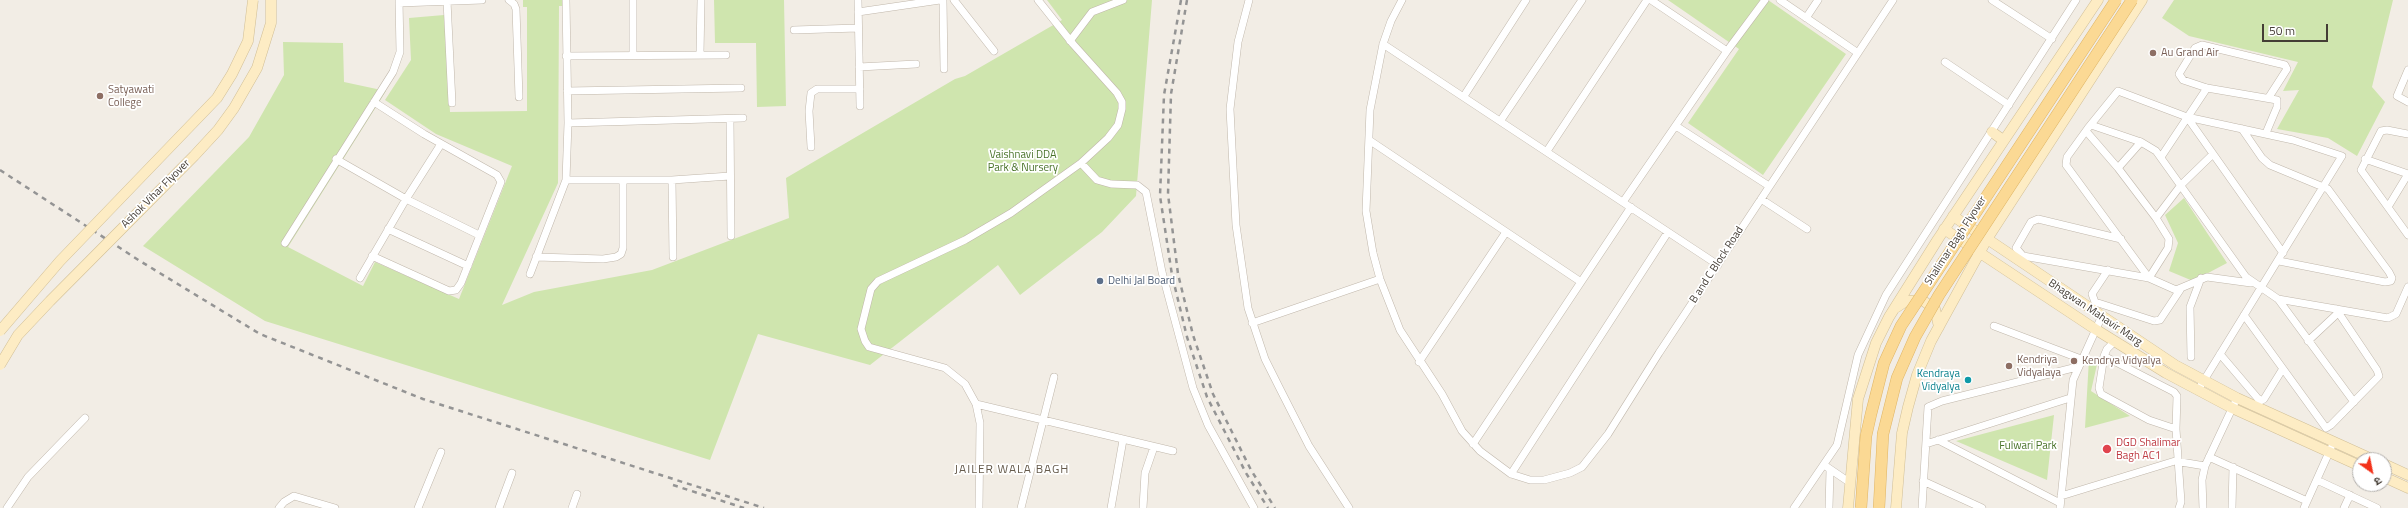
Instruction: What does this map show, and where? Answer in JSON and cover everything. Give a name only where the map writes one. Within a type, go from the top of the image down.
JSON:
[{"type":"main road","name":"Shalimar Bagh Flyover","points":[[1861,508],[1869,421],[1884,363],[1900,326],[2116,0]]},
{"type":"main road","name":"Shalimar Bagh Flyover","points":[[1879,508],[1883,434],[1897,378],[1915,336],[1939,295],[2132,0]]},
{"type":"street","name":"Ashok Vihar Flyover","points":[[0,331],[60,261],[217,98],[232,74],[248,42],[253,0]]},
{"type":"street","name":"Ashok Vihar Flyover","points":[[0,365],[18,336],[218,130],[234,108],[257,68],[271,23],[271,0]]},
{"type":"street","points":[[285,243],[336,159],[393,72],[400,52],[399,2],[482,0]]},
{"type":"street","points":[[508,0],[514,4],[516,9],[518,97]]},
{"type":"street","points":[[530,274],[566,180],[568,123],[566,0]]},
{"type":"street","points":[[633,0],[633,54]]},
{"type":"street","points":[[700,54],[701,0]]},
{"type":"street","points":[[858,0],[860,106]]},
{"type":"street","points":[[858,12],[940,0]]},
{"type":"street","points":[[944,0],[944,69]]},
{"type":"street","points":[[954,0],[994,51]]},
{"type":"street","points":[[979,508],[980,423],[976,404],[965,384],[950,370],[875,350],[867,345],[862,329],[871,289],[878,281],[965,240],[1011,213],[1081,163],[1108,138],[1118,125],[1122,102],[1111,84],[1070,41],[1038,0]]},
{"type":"street","points":[[1070,41],[1092,12],[1123,0]]},
{"type":"street","points":[[1249,0],[1238,42],[1230,109],[1236,225],[1252,324],[1265,359],[1309,446],[1349,508]]},
{"type":"street","points":[[1402,0],[1391,21],[1383,44],[1373,92],[1366,211],[1373,253],[1380,279],[1400,330],[1418,362],[1473,444],[1511,474],[1668,232]]},
{"type":"street","points":[[1464,96],[1526,0]]},
{"type":"street","points":[[1501,120],[1582,0]]},
{"type":"street","points":[[1547,151],[1648,0]]},
{"type":"street","points":[[1651,0],[1727,51]]},
{"type":"street","points":[[1623,202],[1727,51],[1765,0]]},
{"type":"street","points":[[1780,0],[1858,53]]},
{"type":"street","points":[[1806,18],[1818,0]]},
{"type":"street","name":"B and C Block Road","points":[[1511,474],[1530,480],[1544,480],[1570,473],[1582,467],[1608,434],[1893,0]]},
{"type":"street","points":[[1992,0],[2052,39]]},
{"type":"street","points":[[1794,508],[1824,465],[1839,440],[1855,365],[1866,337],[1886,295],[2076,0]]},
{"type":"street","points":[[1848,508],[1849,482],[1860,389],[1876,343],[1895,308],[1944,228],[2098,0]]},
{"type":"street","points":[[1896,508],[1902,433],[1908,407],[1917,375],[1939,327],[1987,240],[2142,0]]},
{"type":"street","points":[[448,1],[452,103]]},
{"type":"street","points":[[794,30],[858,28]]},
{"type":"street","points":[[1383,44],[1501,120],[1718,265]]},
{"type":"street","points":[[2266,133],[2278,102],[2269,98],[2207,88],[2183,80],[2179,76],[2195,48],[2200,45],[2285,65],[2287,70],[2269,98]]},
{"type":"street","points":[[566,56],[633,54],[726,55]]},
{"type":"street","points":[[1945,62],[2009,105]]},
{"type":"street","points":[[859,67],[916,64]]},
{"type":"street","points":[[2408,70],[2397,96],[2408,102]]},
{"type":"street","points":[[567,91],[741,88]]},
{"type":"street","points":[[2161,157],[2207,88]]},
{"type":"street","points":[[811,147],[809,110],[811,93],[817,89],[860,89]]},
{"type":"street","points":[[2148,278],[2066,165],[2067,157],[2119,90],[2187,117],[2266,133],[2342,156],[2325,187],[2198,390]]},
{"type":"street","points":[[372,256],[453,292],[459,287],[500,186],[500,178],[441,144],[374,102]]},
{"type":"street","points":[[2187,117],[2283,253]]},
{"type":"street","points":[[568,123],[742,118]]},
{"type":"street","points":[[730,119],[731,236]]},
{"type":"street","points":[[1676,126],[1770,186]]},
{"type":"street","points":[[2088,128],[2140,142],[2152,148],[2161,157],[2252,283],[2278,299],[2338,311],[2392,318],[2396,314],[2408,287]]},
{"type":"street","points":[[2088,128],[2156,218],[2169,244],[2148,278]]},
{"type":"street","points":[[2242,129],[2262,158],[2270,165],[2325,187],[2389,272],[2391,281],[2385,282],[2279,261]]},
{"type":"street","points":[[2408,134],[2387,130],[2381,131],[2361,168],[2362,172],[2408,235]]},
{"type":"street","points":[[1992,132],[2003,140]]},
{"type":"street","points":[[1369,140],[1581,282]]},
{"type":"street","points":[[2118,168],[2140,142]]},
{"type":"street","points":[[360,278],[406,198],[441,144]]},
{"type":"street","points":[[2156,218],[2181,185],[2213,154]]},
{"type":"street","points":[[336,159],[406,198],[479,235]]},
{"type":"street","points":[[2366,159],[2408,174],[2388,207]]},
{"type":"street","points":[[1081,163],[1096,180],[1111,184],[1137,185],[1146,192],[1162,272],[1193,388],[1208,425],[1254,508]]},
{"type":"street","points":[[566,180],[672,180],[730,176]]},
{"type":"street","points":[[536,256],[603,259],[616,257],[621,254],[623,180]]},
{"type":"street","points":[[672,180],[673,257]]},
{"type":"street","points":[[1761,199],[1807,229]]},
{"type":"street","points":[[1473,444],[1631,207]]},
{"type":"street","name":"Bhagwan Mahavir Marg","points":[[1953,216],[2101,318],[2175,365],[2237,398],[2356,452]]},
{"type":"street","points":[[2121,239],[2038,219],[2032,222],[2017,246],[2017,250],[2023,256],[2148,278],[2180,290]]},
{"type":"street","name":"Bhagwan Mahavir Marg","points":[[1944,228],[2095,329],[2166,373],[2232,408],[2352,462]]},
{"type":"street","points":[[388,229],[468,266]]},
{"type":"street","points":[[1418,362],[1506,232]]},
{"type":"street","points":[[2108,270],[2092,294],[2095,302],[2154,321],[2160,320],[2180,290],[2201,278],[2211,276],[2252,283]]},
{"type":"street","points":[[2191,357],[2190,307],[2201,278]]},
{"type":"street","points":[[1252,324],[1380,279]]},
{"type":"street","points":[[2278,299],[2354,402]]},
{"type":"street","points":[[1895,308],[1906,301],[1922,300],[1935,309],[1939,327]]},
{"type":"street","points":[[2244,315],[2282,370],[2326,428],[2329,428],[2377,380],[2379,373],[2338,311]]},
{"type":"street","points":[[2308,341],[2338,311]]},
{"type":"street","points":[[2060,502],[2070,398],[2077,367],[2101,318]]},
{"type":"street","points":[[1994,326],[2081,359]]},
{"type":"street","points":[[1866,337],[1876,343]]},
{"type":"street","points":[[2115,341],[2107,349],[2104,356],[2099,388],[2101,394],[2149,420],[2176,429]]},
{"type":"street","points":[[2220,354],[2260,401],[2282,370]]},
{"type":"street","points":[[2104,356],[2176,394],[2178,399],[2176,429],[2181,502],[2179,508]]},
{"type":"street","points":[[1922,508],[1927,410],[1931,405],[2077,367]]},
{"type":"street","points":[[1021,508],[1054,377]]},
{"type":"street","points":[[1926,444],[2070,398]]},
{"type":"street","points":[[2203,508],[2202,480],[2205,466],[2237,398]]},
{"type":"street","points":[[976,404],[1044,418],[1123,440],[1174,451]]},
{"type":"street","points":[[7,508],[28,477],[85,418]]},
{"type":"street","points":[[1111,508],[1123,440]]},
{"type":"street","points":[[1938,440],[2060,502],[2179,462],[2205,466]]},
{"type":"street","points":[[2304,508],[2334,442]]},
{"type":"street","points":[[1144,508],[1145,473],[1154,447]]},
{"type":"street","points":[[418,508],[441,452]]},
{"type":"street","points":[[2209,457],[2307,501]]},
{"type":"street","points":[[1824,465],[1849,482]]},
{"type":"street","points":[[2232,508],[2233,467]]},
{"type":"street","points":[[2392,468],[2408,475]]},
{"type":"street","points":[[1829,508],[1830,470]]},
{"type":"street","points":[[499,508],[512,473]]},
{"type":"street","points":[[2317,480],[2377,508]]},
{"type":"street","points":[[1923,481],[1982,508]]},
{"type":"street","points":[[2392,481],[2408,488]]},
{"type":"street","points":[[572,508],[577,494]]},
{"type":"street","points":[[2344,508],[2350,495]]},
{"type":"street","points":[[279,508],[284,502],[294,496],[335,508]]},
{"type":"green space","name":"Vaishnavi DDA Park & Nursery","points":[[523,0],[564,0],[564,6],[559,6],[558,183],[502,305],[534,292],[652,270],[789,218],[786,178],[955,79],[965,76],[1062,20],[1047,0],[1152,0],[1136,196],[1102,232],[1020,295],[998,265],[870,365],[758,334],[710,460],[265,321],[143,246],[249,137],[284,75],[283,42],[343,43],[344,82],[386,91],[288,247],[363,286],[375,262],[459,299],[512,166],[436,134],[385,100],[411,60],[409,18],[444,15],[450,112],[527,111],[527,7],[523,7]]},
{"type":"green space","points":[[714,0],[784,0],[786,106],[757,107],[756,43],[715,43]]},
{"type":"green space","points":[[1668,0],[1768,0],[1846,54],[1763,175],[1688,123],[1739,49]]},
{"type":"green space","points":[[2174,0],[2393,0],[2372,87],[2385,102],[2357,156],[2328,138],[2277,129],[2299,90],[2283,91],[2298,62],[2189,36],[2162,18]]},
{"type":"green space","points":[[2184,198],[2227,263],[2193,281],[2169,271],[2178,243],[2165,215]]},
{"type":"green space","points":[[2089,359],[2098,360],[2091,391],[2130,416],[2085,428]]},
{"type":"green space","name":"Fulwari Park","points":[[2054,415],[2047,480],[1956,441]]},
{"type":"railway","points":[[1181,0],[1164,95],[1160,196],[1172,275],[1187,337],[1207,397],[1246,473],[1268,508]]},
{"type":"railway","points":[[1187,0],[1171,94],[1168,194],[1178,274],[1193,335],[1213,394],[1251,470],[1275,508]]},
{"type":"railway","points":[[0,170],[140,261],[260,334],[423,399],[764,508]]},
{"type":"railway","points":[[673,485],[744,508]]},
{"type":"place","name":"Au Grand Air","points":[[2153,53]]},
{"type":"place","name":"Satyawati College","points":[[100,96]]},
{"type":"place","name":"Delhi Jal Board","points":[[1100,281]]},
{"type":"place","name":"Kendrya Vidyalya","points":[[2074,361]]},
{"type":"place","name":"Kendriya Vidyalaya","points":[[2009,366]]},
{"type":"place","name":"Kendraya Vidyalya","points":[[1968,380]]},
{"type":"place","name":"DGD Shalimar Bagh AC1","points":[[2107,449]]},
{"type":"district","name":"JAILER WALA BAGH","points":[[1012,470]]}]
